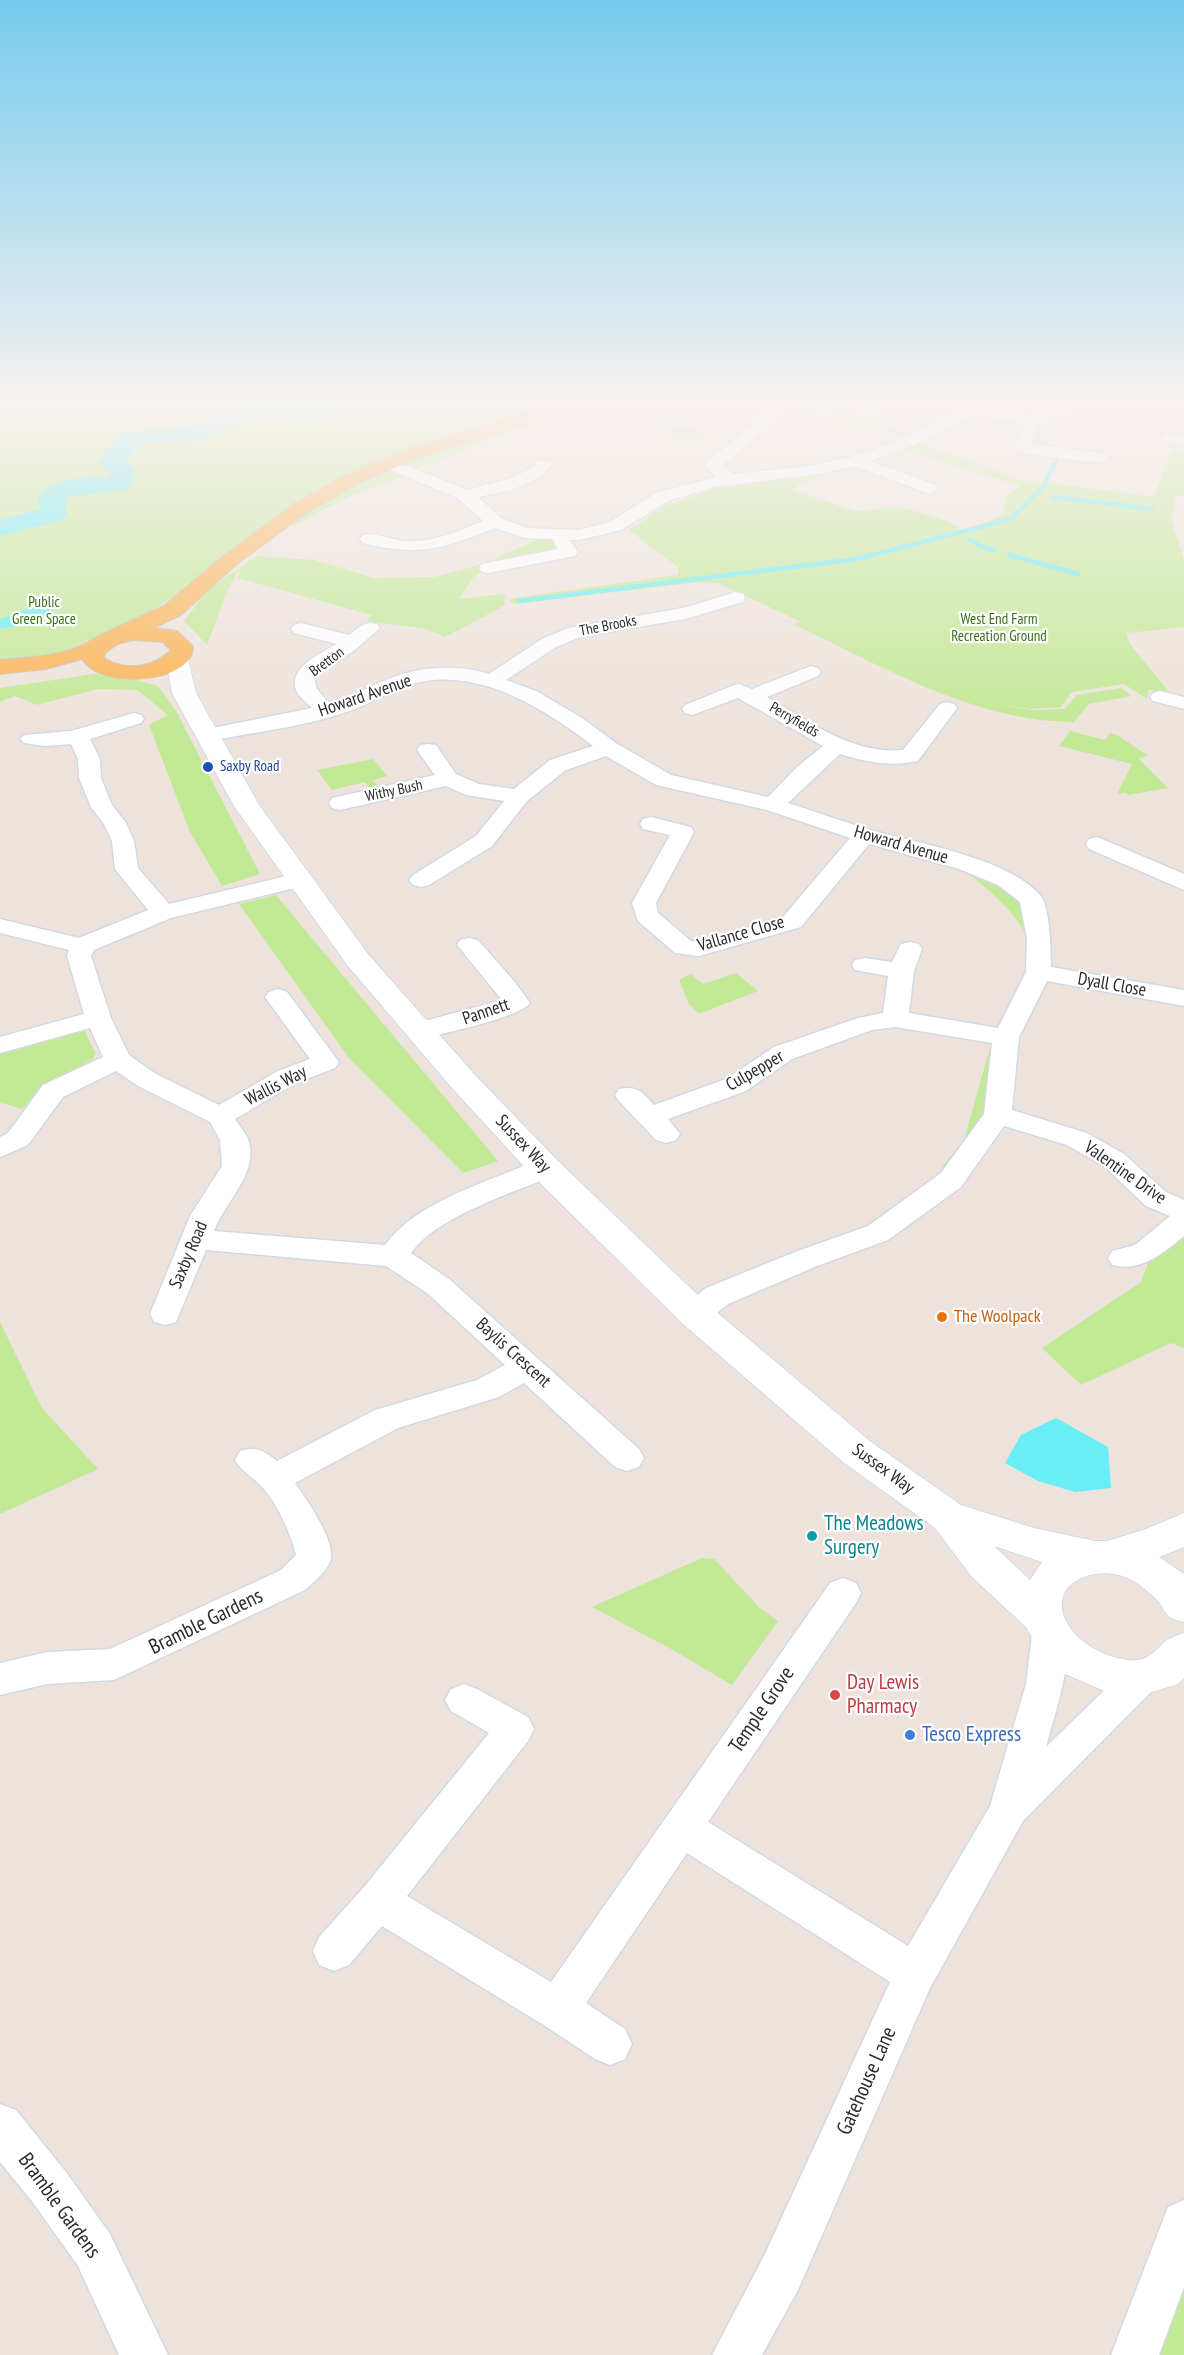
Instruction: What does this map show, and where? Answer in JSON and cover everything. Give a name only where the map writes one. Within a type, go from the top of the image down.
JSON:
[{"type":"main road","points":[[0,667],[46,662],[95,649],[110,639],[173,610],[230,561],[294,513]]},
{"type":"main road","points":[[170,636],[173,610]]},
{"type":"main road","points":[[46,662],[109,670],[144,671],[157,669],[177,659],[182,652],[182,646],[170,636],[147,632],[122,635]]},
{"type":"main road","points":[[95,649],[92,655],[94,661],[109,670]]},
{"type":"street","points":[[485,513],[495,522],[525,533],[559,536],[579,535],[615,526],[636,513]]},
{"type":"street","points":[[369,539],[406,546],[427,545],[445,541],[495,522]]},
{"type":"street","points":[[488,568],[569,552],[559,536]]},
{"type":"street","name":"The Brooks","points":[[492,681],[549,643],[575,632],[685,613],[736,598]]},
{"type":"street","name":"Bretton","points":[[326,711],[306,690],[305,678],[311,669],[370,628]]},
{"type":"street","name":"Bretton","points":[[301,629],[352,642]]},
{"type":"street","name":"Sussex Way","points":[[177,659],[184,693],[247,806],[299,880],[358,960],[419,1031],[545,1168],[695,1314],[857,1452],[949,1517],[986,1565],[1047,1625],[1061,1648],[1087,1667],[1122,1677],[1167,1670]]},
{"type":"street","points":[[144,671],[184,693]]},
{"type":"street","name":"Perryfields","points":[[751,696],[811,672]]},
{"type":"street","name":"Howard Avenue","points":[[208,735],[326,711],[347,705],[406,679],[436,675],[471,675],[529,695],[575,722],[608,748],[664,780],[773,805],[864,835],[968,864],[1006,880],[1031,899],[1039,939],[1039,972],[1006,1037],[998,1115]]},
{"type":"street","name":"Perryfields","points":[[692,708],[739,690],[837,745],[878,758],[896,759],[910,756],[946,708]]},
{"type":"street","points":[[1160,697],[1184,703]]},
{"type":"street","points":[[31,740],[57,741],[78,737],[134,719]]},
{"type":"street","points":[[78,737],[89,759],[90,778],[102,807],[115,823],[123,841],[127,868],[163,913]]},
{"type":"street","name":"Perryfields","points":[[773,805],[805,772],[837,745]]},
{"type":"street","points":[[423,882],[484,841],[519,796],[558,765],[608,748]]},
{"type":"street","name":"Withy Bush","points":[[428,750],[448,779],[474,790],[519,796]]},
{"type":"street","name":"Withy Bush","points":[[340,803],[448,779]]},
{"type":"street","name":"Vallance Close","points":[[651,824],[683,832],[644,903],[647,916],[684,948],[699,949],[792,922],[864,835]]},
{"type":"street","points":[[1097,844],[1184,883]]},
{"type":"street","points":[[0,926],[83,946],[163,913],[299,880]]},
{"type":"street","name":"Pannett","points":[[419,1031],[486,1014],[517,1003],[469,945]]},
{"type":"street","points":[[83,946],[79,956],[98,1018],[118,1060],[147,1080],[220,1116]]},
{"type":"street","points":[[864,965],[906,960],[895,1019]]},
{"type":"street","name":"Dyall Close","points":[[1039,972],[1184,998]]},
{"type":"street","name":"Wallis Way","points":[[220,1116],[286,1077],[326,1062],[278,997]]},
{"type":"street","points":[[0,1045],[98,1018]]},
{"type":"street","name":"Culpepper","points":[[629,1095],[659,1125],[736,1085],[783,1053],[867,1023],[895,1019],[1006,1037]]},
{"type":"street","points":[[0,1148],[18,1139],[53,1091],[118,1060]]},
{"type":"street","points":[[695,1314],[717,1296],[806,1259],[878,1233],[951,1180],[998,1115]]},
{"type":"street","name":"Valentine Drive","points":[[998,1115],[1077,1139],[1114,1160],[1155,1198],[1184,1211]]},
{"type":"street","name":"Saxby Road","points":[[165,1314],[205,1216],[236,1166],[234,1140],[220,1116]]},
{"type":"street","points":[[393,1256],[406,1238],[432,1217],[545,1168]]},
{"type":"street","name":"Valentine Drive","points":[[1123,1258],[1145,1252],[1184,1220]]},
{"type":"street","name":"Baylis Crescent","points":[[195,1239],[393,1256],[438,1286],[627,1458]]},
{"type":"street","name":"Bramble Gardens","points":[[0,1679],[47,1668],[114,1664],[293,1580],[314,1559],[309,1535],[264,1469],[387,1419],[488,1389],[528,1366]]},
{"type":"street","name":"Sussex Way","points":[[949,1517],[1012,1535],[1026,1542],[1132,1562],[1153,1571],[1184,1603]]},
{"type":"street","points":[[1047,1625],[1042,1604],[1044,1592],[1052,1578],[1073,1562],[1102,1557],[1159,1541],[1184,1529]]},
{"type":"street","name":"Temple Grove","points":[[557,2009],[843,1593]]},
{"type":"street","name":"Gatehouse Lane","points":[[736,2355],[782,2273],[915,1974],[1008,1810],[1045,1684],[1047,1625]]},
{"type":"street","name":"Gatehouse Lane","points":[[1008,1810],[1167,1670]]},
{"type":"street","points":[[334,1951],[378,1901],[515,1729],[464,1700]]},
{"type":"street","points":[[681,1827],[915,1974]]},
{"type":"street","points":[[378,1901],[557,2009],[610,2044]]},
{"type":"street","name":"Bramble Gardens","points":[[0,2126],[50,2188],[94,2250],[144,2355]]},
{"type":"street","points":[[1135,2355],[1184,2223]]},
{"type":"green space","name":"Public Green Space","points":[[0,513],[302,513],[142,617],[46,659],[0,665]]},
{"type":"green space","points":[[308,513],[318,513],[291,527]]},
{"type":"green space","name":"West End Farm Recreation Ground","points":[[654,513],[920,513],[948,521],[965,532],[1003,514],[1172,513],[1171,517],[1184,562],[1184,627],[1126,633],[1130,644],[1171,694],[1149,690],[1147,699],[1124,684],[1072,692],[1061,707],[1030,709],[996,704],[1032,710],[1065,709],[1077,695],[1121,688],[1132,696],[1089,704],[1074,722],[1037,719],[1001,712],[965,702],[894,673],[793,624],[801,622],[718,583],[699,582],[516,604],[509,601],[513,598],[678,575],[678,567],[629,530]]},
{"type":"green space","points":[[540,538],[553,540],[559,547],[491,566],[474,576],[459,599],[505,594],[504,606],[445,637],[423,628],[367,621],[371,615],[238,578],[240,568],[228,589],[207,645],[184,621],[208,590],[256,556],[314,560],[374,578],[434,577],[487,563]]},
{"type":"green space","points":[[107,672],[158,686],[176,711],[260,874],[222,886],[190,832],[149,725],[168,715],[137,690],[98,689],[37,705],[15,696],[0,702],[0,688]]},
{"type":"green space","points":[[1070,731],[1105,740],[1110,733],[1119,736],[1148,756],[1138,758],[1168,788],[1128,795],[1126,793],[1117,794],[1132,764],[1059,746]]},
{"type":"green space","points":[[373,759],[387,776],[373,780],[383,793],[375,795],[365,782],[332,790],[317,770]]},
{"type":"green space","points":[[966,872],[999,885],[1025,906],[1026,934],[1007,908]]},
{"type":"green space","points":[[276,895],[498,1161],[463,1173],[349,1058],[239,904]]},
{"type":"green space","points":[[736,973],[758,991],[699,1014],[689,1004],[679,980],[691,974],[703,984]]},
{"type":"green space","points":[[84,1029],[95,1053],[93,1059],[41,1090],[22,1109],[0,1102],[0,1052]]},
{"type":"green space","points":[[991,1044],[997,1055],[982,1119],[949,1164],[942,1167],[964,1140]]},
{"type":"green space","points":[[1184,1232],[1184,1348],[1171,1343],[1081,1385],[1042,1348],[1141,1282],[1150,1257]]},
{"type":"green space","points":[[0,1322],[42,1408],[98,1469],[0,1514]]},
{"type":"green space","points":[[702,1558],[714,1559],[760,1608],[778,1621],[732,1685],[673,1650],[592,1607]]},
{"type":"green space","points":[[1184,2260],[1184,2355],[1152,2355]]},
{"type":"water","points":[[43,606],[53,610],[27,624],[0,629],[0,619],[23,610]]},
{"type":"water","points":[[1056,1418],[1108,1447],[1111,1488],[1075,1492],[1038,1481],[1005,1463],[1021,1435]]},
{"type":"waterway","points":[[0,528],[53,513]]},
{"type":"waterway","points":[[519,601],[857,559],[1011,519],[1017,513]]},
{"type":"waterway","points":[[969,539],[980,546],[994,550]]},
{"type":"waterway","points":[[1009,555],[1078,574]]},
{"type":"place","name":"Saxby Road","points":[[208,767]]},
{"type":"place","name":"The Woolpack","points":[[942,1317]]},
{"type":"place","name":"The Meadows Surgery","points":[[812,1536]]},
{"type":"place","name":"Day Lewis Pharmacy","points":[[835,1695]]},
{"type":"place","name":"Tesco Express","points":[[910,1735]]}]
